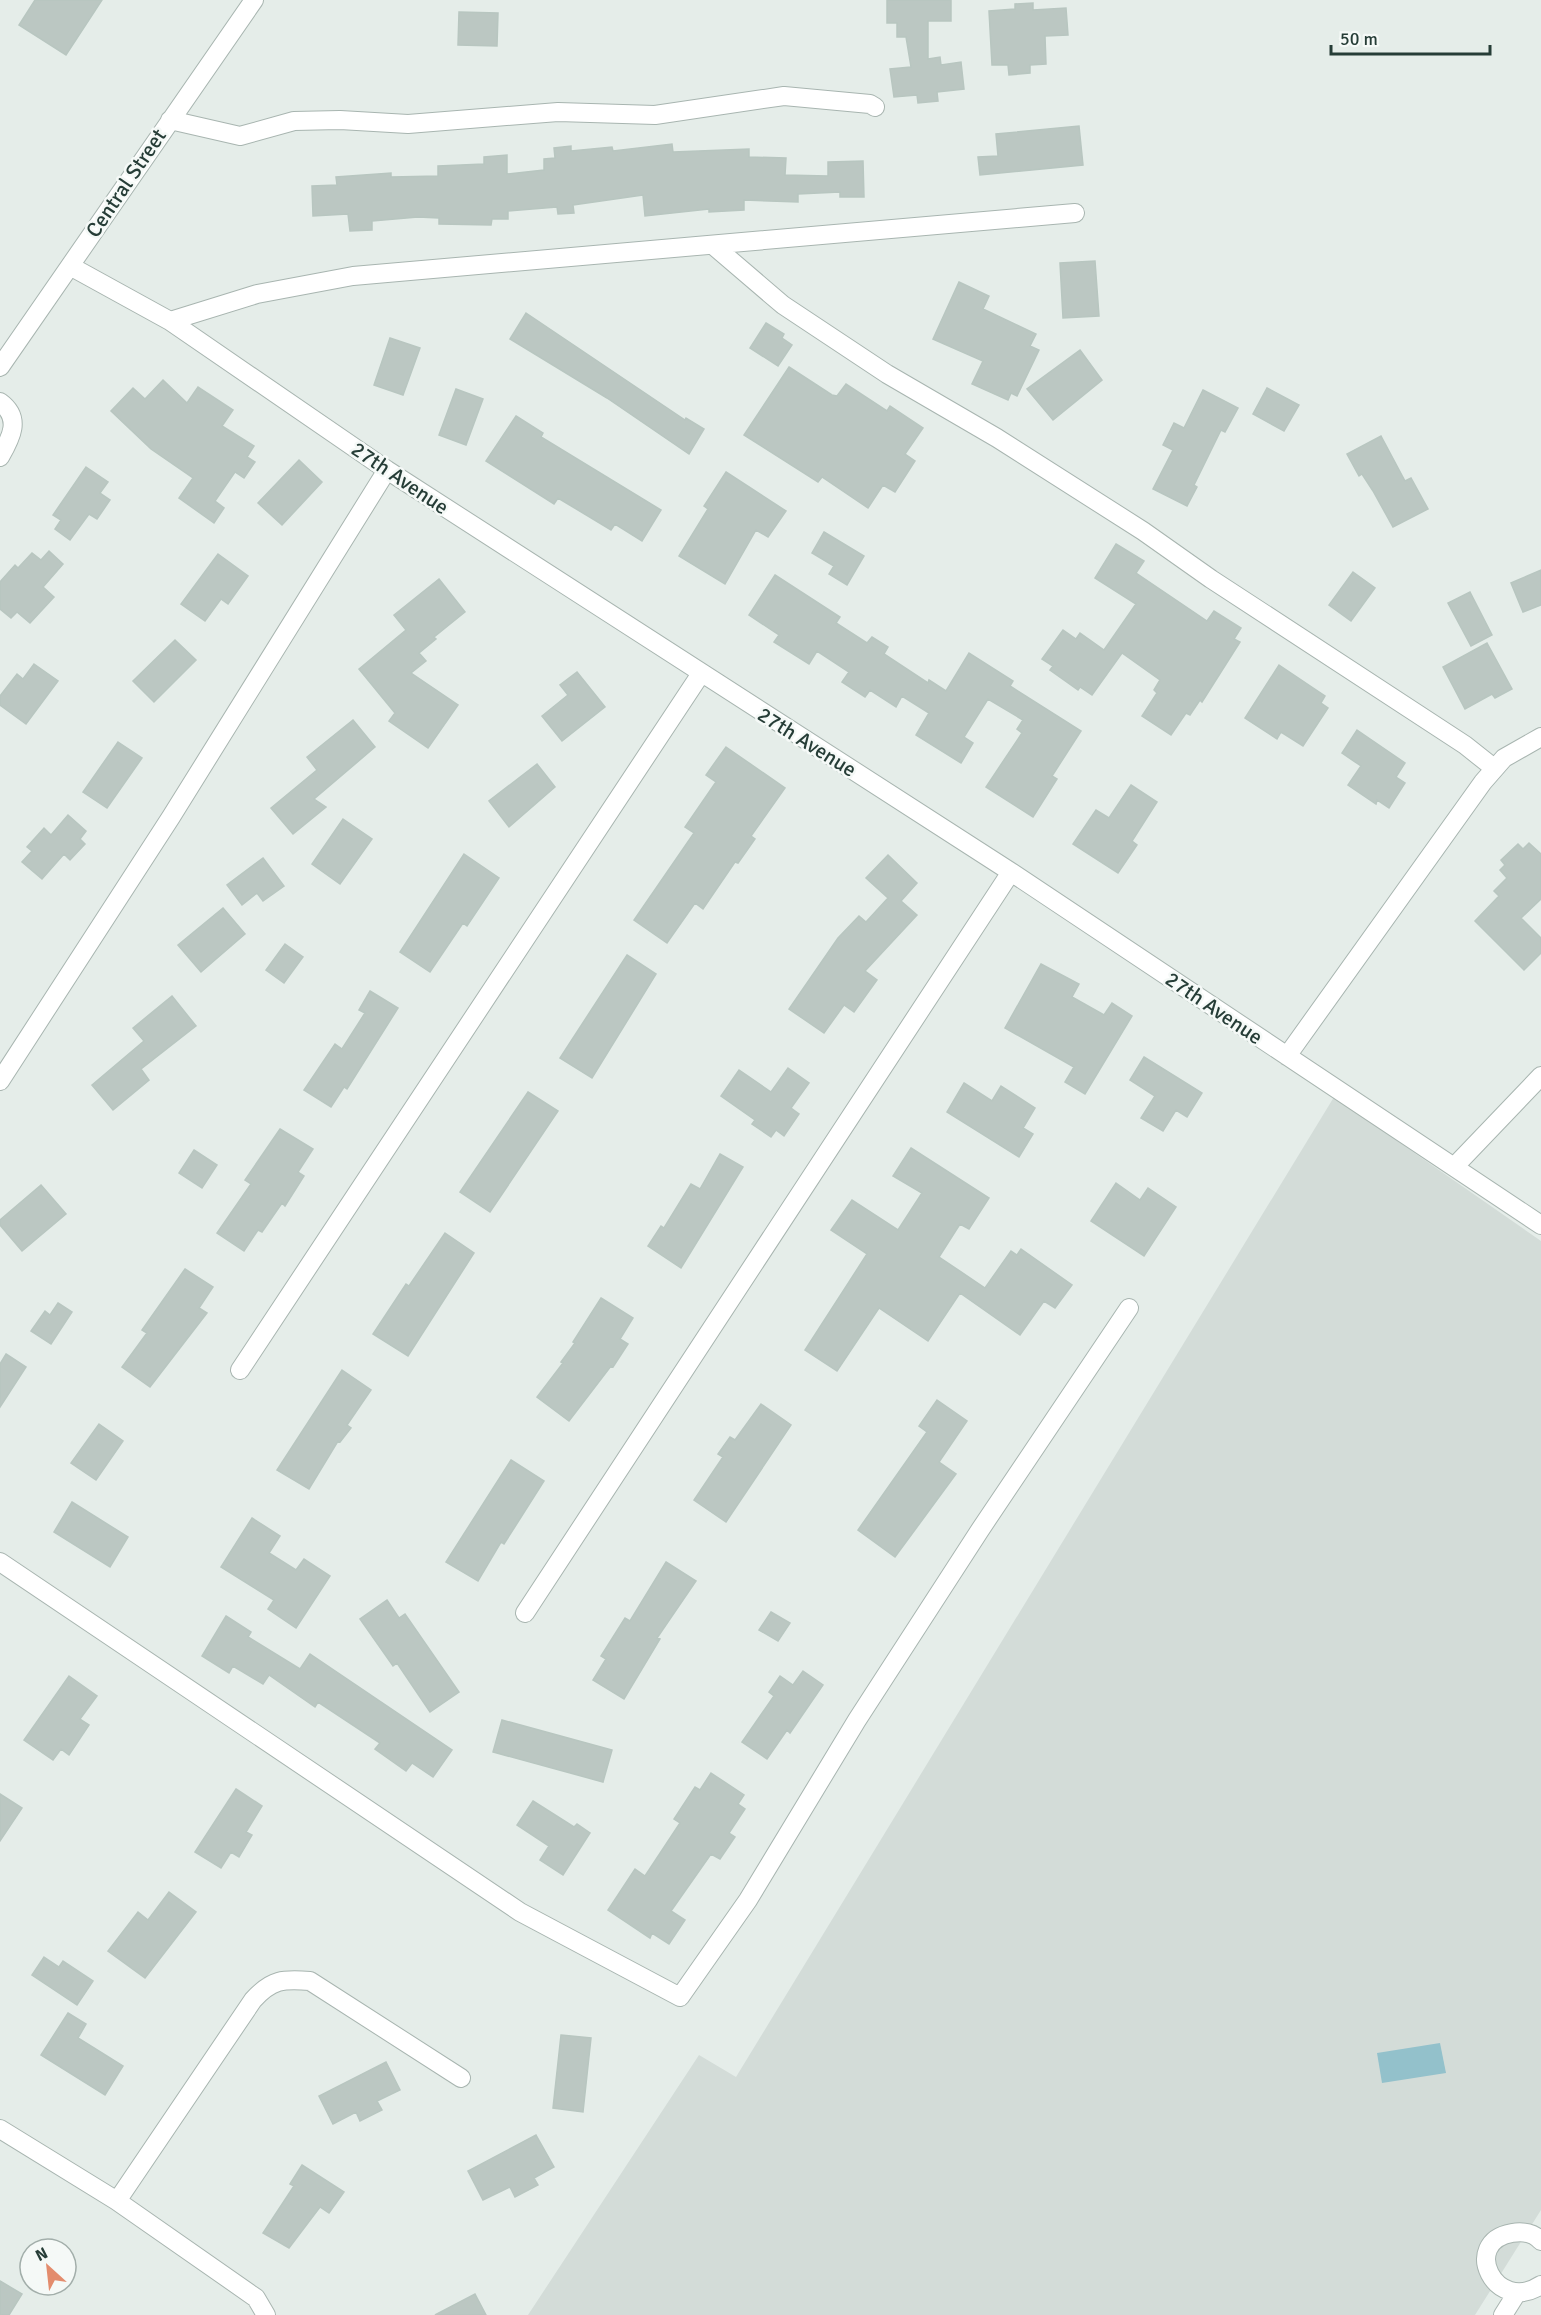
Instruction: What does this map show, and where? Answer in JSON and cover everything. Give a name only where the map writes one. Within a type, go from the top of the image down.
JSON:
[{"type":"street","name":"Central Street","points":[[0,367],[254,0]]},
{"type":"street","points":[[170,120],[240,136],[294,121],[340,120],[408,124],[558,112],[655,115],[784,96],[870,104],[875,107]]},
{"type":"street","points":[[170,321],[257,294],[353,276],[1075,213]]},
{"type":"street","points":[[714,246],[783,305],[887,374],[997,438],[1143,531],[1211,579],[1465,745],[1494,768]]},
{"type":"street","name":"27th Avenue","points":[[70,266],[170,321],[387,470],[700,675],[1011,872],[1541,1225]]},
{"type":"street","points":[[0,402],[13,418],[14,433],[0,457]]},
{"type":"street","points":[[0,1081],[171,817],[387,470]]},
{"type":"street","points":[[240,1370],[700,675]]},
{"type":"street","points":[[1287,1056],[1458,814],[1494,768],[1504,758],[1541,737]]},
{"type":"street","points":[[525,1613],[1011,872]]},
{"type":"street","points":[[1454,1167],[1541,1076]]},
{"type":"street","points":[[0,1562],[520,1912],[680,1997],[748,1900],[857,1720],[980,1530],[1129,1308]]},
{"type":"street","points":[[117,2201],[254,2000],[267,1985],[287,1979],[310,1982],[461,2078]]},
{"type":"street","points":[[0,2129],[117,2201],[256,2298],[266,2315]]},
{"type":"street","points":[[1541,2241],[1521,2231],[1504,2234],[1491,2245],[1485,2261],[1488,2278],[1499,2290],[1515,2296],[1532,2293],[1541,2286]]},
{"type":"street","points":[[1503,2315],[1515,2296]]},
{"type":"shaded area","points":[[1334,1097],[1541,1241],[1541,2210],[1475,2315],[528,2315],[699,2055],[736,2077]]},
{"type":"water","points":[[1440,2043],[1446,2073],[1382,2083],[1377,2053]]},
{"type":"building","points":[[35,0],[102,0],[66,55],[19,25]]},
{"type":"building","points":[[887,0],[951,0],[951,21],[928,21],[928,59],[940,57],[941,65],[961,62],[964,89],[937,92],[938,101],[918,103],[917,95],[894,97],[890,69],[911,67],[906,37],[897,37],[897,23],[887,23]]},
{"type":"building","points":[[1033,3],[1033,10],[1066,8],[1068,35],[1045,36],[1046,64],[1030,65],[1030,73],[1009,75],[1008,65],[992,65],[989,11],[1015,9],[1015,4]]},
{"type":"building","points":[[459,12],[498,13],[497,46],[458,45]]},
{"type":"building","points":[[1079,126],[1083,165],[980,175],[978,157],[998,156],[996,134]]},
{"type":"building","points":[[672,144],[673,152],[749,149],[749,157],[786,158],[785,175],[828,176],[828,162],[863,161],[864,197],[840,197],[840,192],[798,194],[798,202],[744,200],[744,210],[709,212],[709,209],[645,216],[643,195],[573,205],[574,213],[558,214],[557,207],[508,211],[508,219],[492,219],[491,225],[439,224],[439,218],[418,217],[372,221],[372,230],[350,231],[348,214],[313,216],[312,186],[337,185],[336,177],[391,173],[391,177],[438,176],[438,166],[484,164],[484,157],[507,155],[507,174],[544,170],[544,159],[555,158],[554,148],[571,146],[571,151],[612,147],[613,151]]},
{"type":"building","points":[[1095,261],[1099,316],[1063,318],[1060,263]]},
{"type":"building","points":[[959,282],[989,296],[983,309],[1036,334],[1030,346],[1039,350],[1017,396],[1011,393],[1008,400],[972,384],[983,361],[933,339]]},
{"type":"building","points":[[526,313],[685,420],[686,418],[704,429],[689,454],[607,398],[510,339]]},
{"type":"building","points":[[766,323],[784,334],[782,338],[792,345],[778,366],[750,348]]},
{"type":"building","points":[[390,338],[420,348],[403,395],[374,385]]},
{"type":"building","points":[[1080,350],[1102,380],[1053,420],[1027,389]]},
{"type":"building","points":[[789,367],[832,395],[837,396],[846,384],[887,411],[890,406],[923,428],[905,454],[915,461],[895,492],[883,485],[868,508],[822,477],[818,482],[744,435]]},
{"type":"building","points":[[163,380],[187,403],[198,387],[233,410],[222,426],[254,446],[247,457],[255,462],[244,478],[235,472],[215,501],[224,508],[214,523],[179,498],[193,478],[151,449],[111,411],[133,388],[145,399]]},
{"type":"building","points":[[1267,388],[1299,405],[1284,431],[1253,414]]},
{"type":"building","points":[[456,389],[483,399],[466,445],[439,435]]},
{"type":"building","points":[[1203,390],[1238,408],[1225,432],[1221,430],[1194,485],[1197,487],[1187,506],[1153,489],[1173,450],[1163,445],[1174,423],[1184,428]]},
{"type":"building","points":[[516,416],[543,433],[541,437],[661,510],[642,541],[615,524],[611,530],[558,498],[554,504],[486,461]]},
{"type":"building","points":[[1381,436],[1405,481],[1411,478],[1428,509],[1393,527],[1373,491],[1362,474],[1359,476],[1347,454]]},
{"type":"building","points":[[299,460],[322,482],[282,525],[258,503]]},
{"type":"building","points":[[86,467],[108,482],[100,493],[110,500],[97,519],[89,514],[70,540],[55,529],[61,520],[53,515]]},
{"type":"building","points":[[726,472],[786,511],[768,537],[756,530],[725,584],[679,556],[708,509],[704,506]]},
{"type":"building","points":[[824,532],[864,556],[847,585],[829,574],[834,566],[812,553]]},
{"type":"building","points":[[1116,544],[1144,561],[1136,573],[1207,621],[1214,611],[1241,628],[1234,639],[1240,642],[1202,702],[1200,700],[1190,715],[1186,713],[1171,735],[1142,716],[1157,693],[1154,690],[1160,680],[1122,653],[1092,695],[1080,687],[1078,690],[1050,670],[1053,666],[1042,659],[1063,630],[1076,639],[1080,633],[1104,650],[1136,604],[1095,578]]},
{"type":"building","points":[[49,551],[63,564],[43,587],[54,597],[30,623],[17,612],[11,618],[0,609],[0,582],[15,565],[18,568],[32,553],[41,560]]},
{"type":"building","points":[[218,554],[248,576],[228,604],[221,599],[205,621],[181,604]]},
{"type":"building","points":[[1541,570],[1541,605],[1523,612],[1511,583]]},
{"type":"building","points":[[1353,572],[1375,588],[1351,621],[1329,605]]},
{"type":"building","points":[[775,575],[840,617],[836,623],[867,643],[872,637],[888,647],[884,654],[928,683],[929,680],[946,691],[969,653],[1013,681],[1010,686],[1081,731],[1052,776],[1057,779],[1033,817],[986,787],[1022,733],[1017,729],[1023,720],[988,699],[964,737],[973,743],[961,763],[916,735],[929,713],[902,696],[896,707],[870,690],[865,697],[842,682],[849,672],[817,651],[809,664],[774,642],[779,635],[749,615]]},
{"type":"building","points":[[439,579],[465,612],[434,637],[436,639],[419,653],[426,661],[411,673],[458,705],[428,748],[389,721],[395,713],[359,669],[406,630],[394,615]]},
{"type":"building","points":[[1470,592],[1492,635],[1471,646],[1448,603]]},
{"type":"building","points":[[175,640],[196,660],[154,702],[133,681]]},
{"type":"building","points":[[1487,643],[1512,689],[1495,698],[1492,694],[1465,709],[1443,667]]},
{"type":"building","points":[[34,664],[58,681],[26,724],[0,705],[0,696],[17,674],[23,679]]},
{"type":"building","points":[[1279,665],[1325,696],[1321,703],[1328,708],[1303,746],[1281,732],[1277,739],[1245,718]]},
{"type":"building","points":[[577,672],[605,707],[562,741],[542,716],[568,695],[560,685]]},
{"type":"building","points":[[353,720],[375,747],[314,799],[326,807],[293,834],[271,808],[317,770],[307,757]]},
{"type":"building","points":[[1357,730],[1405,763],[1396,777],[1405,783],[1389,808],[1377,800],[1376,804],[1348,785],[1361,766],[1342,753]]},
{"type":"building","points":[[118,742],[142,758],[107,808],[83,792]]},
{"type":"building","points":[[726,747],[785,788],[751,836],[755,839],[738,863],[735,862],[703,909],[695,903],[667,943],[634,920],[694,833],[685,827],[716,782],[706,775]]},
{"type":"building","points":[[537,764],[555,787],[509,827],[489,801]]},
{"type":"building","points":[[1131,785],[1157,802],[1132,841],[1137,845],[1118,873],[1073,844],[1096,810],[1109,818]]},
{"type":"building","points":[[68,815],[86,831],[80,839],[85,844],[70,860],[64,854],[42,879],[22,862],[32,851],[27,847],[44,828],[51,835]]},
{"type":"building","points":[[343,819],[372,839],[340,884],[312,864]]},
{"type":"building","points":[[1529,843],[1541,854],[1541,899],[1521,918],[1541,938],[1541,953],[1524,970],[1475,921],[1499,896],[1494,891],[1507,878],[1500,870],[1505,865],[1501,860],[1518,844],[1523,849]]},
{"type":"building","points":[[464,854],[499,878],[467,926],[463,923],[430,972],[400,952]]},
{"type":"building","points":[[888,855],[917,883],[901,901],[917,915],[865,971],[877,980],[854,1012],[844,1005],[824,1033],[789,1009],[838,938],[859,916],[866,922],[888,898],[866,878]]},
{"type":"building","points":[[263,858],[284,886],[263,901],[257,893],[242,905],[227,885]]},
{"type":"building","points":[[223,908],[245,934],[201,972],[178,945]]},
{"type":"building","points":[[285,944],[303,957],[284,983],[266,970]]},
{"type":"building","points":[[627,955],[656,974],[592,1078],[560,1058]]},
{"type":"building","points":[[1041,964],[1079,984],[1072,997],[1104,1015],[1112,1003],[1132,1016],[1085,1094],[1065,1082],[1074,1067],[1005,1028]]},
{"type":"building","points":[[370,991],[398,1008],[347,1089],[344,1087],[331,1107],[304,1090],[335,1044],[342,1049],[365,1013],[359,1010]]},
{"type":"building","points":[[172,996],[196,1026],[141,1069],[149,1080],[113,1110],[92,1085],[144,1041],[133,1028]]},
{"type":"building","points":[[1144,1057],[1202,1093],[1187,1117],[1176,1110],[1163,1131],[1141,1118],[1155,1096],[1130,1080]]},
{"type":"building","points":[[788,1068],[809,1083],[791,1108],[799,1114],[784,1136],[776,1130],[771,1137],[752,1124],[755,1120],[721,1096],[739,1070],[771,1092]]},
{"type":"building","points":[[964,1083],[992,1101],[1001,1086],[1035,1108],[1023,1128],[1033,1134],[1019,1157],[947,1112]]},
{"type":"building","points":[[528,1092],[558,1111],[490,1212],[460,1192]]},
{"type":"building","points":[[280,1129],[313,1149],[298,1172],[304,1176],[285,1206],[282,1203],[262,1232],[258,1230],[244,1251],[217,1233],[251,1184],[245,1180]]},
{"type":"building","points":[[911,1148],[989,1198],[969,1229],[960,1224],[939,1257],[985,1288],[1011,1251],[1017,1255],[1021,1249],[1072,1285],[1055,1308],[1044,1301],[1020,1335],[960,1293],[928,1341],[879,1308],[837,1371],[805,1350],[867,1254],[831,1230],[852,1200],[898,1230],[922,1193],[893,1176]]},
{"type":"building","points":[[194,1150],[217,1165],[202,1188],[179,1173]]},
{"type":"building","points":[[720,1154],[743,1167],[681,1268],[648,1246],[661,1226],[664,1228],[691,1184],[700,1189]]},
{"type":"building","points":[[1116,1183],[1140,1200],[1148,1188],[1176,1207],[1144,1256],[1091,1221]]},
{"type":"building","points":[[41,1185],[66,1214],[22,1251],[0,1225],[0,1220]]},
{"type":"building","points":[[445,1233],[474,1253],[408,1356],[373,1334],[406,1284],[409,1286]]},
{"type":"building","points":[[185,1269],[213,1287],[199,1308],[207,1313],[150,1387],[122,1367],[147,1333],[142,1330]]},
{"type":"building","points":[[601,1298],[633,1318],[620,1339],[628,1344],[613,1367],[611,1366],[569,1421],[537,1397],[563,1363],[561,1362],[575,1343],[573,1342]]},
{"type":"building","points":[[58,1303],[72,1312],[51,1344],[31,1331],[45,1311],[50,1315]]},
{"type":"building","points":[[6,1354],[26,1367],[0,1407],[0,1364]]},
{"type":"building","points":[[342,1370],[371,1390],[347,1425],[351,1428],[340,1442],[338,1441],[309,1489],[277,1470]]},
{"type":"building","points":[[937,1400],[967,1421],[939,1462],[956,1474],[895,1557],[858,1530],[927,1432],[919,1426]]},
{"type":"building","points":[[761,1404],[791,1425],[726,1522],[694,1500],[723,1457],[718,1454],[730,1437],[735,1440]]},
{"type":"building","points":[[99,1424],[123,1441],[96,1480],[71,1463]]},
{"type":"building","points":[[511,1460],[544,1481],[504,1544],[501,1542],[478,1581],[446,1562]]},
{"type":"building","points":[[72,1502],[128,1537],[110,1567],[54,1532]]},
{"type":"building","points":[[252,1518],[280,1536],[269,1553],[296,1570],[304,1559],[330,1576],[296,1628],[268,1609],[274,1600],[221,1567]]},
{"type":"building","points":[[666,1562],[696,1581],[657,1638],[660,1639],[624,1699],[593,1680],[606,1659],[601,1656],[625,1618],[630,1621]]},
{"type":"building","points":[[387,1600],[399,1618],[405,1614],[459,1692],[430,1712],[397,1663],[393,1666],[360,1619]]},
{"type":"building","points":[[771,1612],[790,1623],[778,1641],[759,1630]]},
{"type":"building","points":[[226,1616],[251,1632],[248,1637],[300,1669],[310,1654],[452,1750],[433,1777],[412,1763],[406,1771],[375,1749],[380,1743],[318,1702],[315,1707],[269,1675],[263,1684],[233,1666],[229,1673],[202,1656]]},
{"type":"building","points":[[803,1671],[823,1685],[790,1733],[787,1730],[767,1759],[742,1742],[774,1696],[769,1692],[780,1676],[793,1685]]},
{"type":"building","points":[[69,1676],[97,1696],[80,1719],[89,1725],[69,1755],[61,1749],[53,1760],[24,1740]]},
{"type":"building","points":[[502,1720],[612,1750],[603,1782],[493,1752]]},
{"type":"building","points":[[711,1773],[744,1795],[738,1804],[745,1809],[729,1833],[735,1837],[720,1859],[711,1854],[671,1911],[685,1920],[669,1944],[652,1933],[650,1938],[608,1910],[635,1869],[645,1876],[680,1823],[674,1819],[695,1787],[700,1790]]},
{"type":"building","points":[[236,1789],[262,1806],[246,1832],[252,1835],[239,1857],[231,1852],[221,1868],[195,1852]]},
{"type":"building","points":[[0,1794],[22,1808],[0,1841]]},
{"type":"building","points":[[533,1801],[574,1827],[577,1824],[590,1833],[563,1875],[540,1860],[549,1846],[517,1825]]},
{"type":"building","points":[[169,1892],[196,1912],[145,1978],[108,1951],[138,1912],[148,1920]]},
{"type":"building","points":[[44,1957],[59,1967],[63,1961],[93,1981],[77,2005],[32,1975]]},
{"type":"building","points":[[68,2013],[86,2024],[78,2038],[123,2066],[105,2095],[41,2055]]},
{"type":"building","points":[[561,2035],[591,2038],[583,2112],[553,2108]]},
{"type":"building","points":[[386,2062],[400,2090],[377,2101],[382,2110],[360,2121],[356,2112],[333,2124],[319,2096]]},
{"type":"building","points":[[536,2135],[554,2167],[534,2178],[538,2185],[515,2197],[510,2187],[483,2200],[468,2171]]},
{"type":"building","points":[[302,2165],[344,2192],[329,2213],[320,2207],[289,2248],[263,2233],[294,2186],[290,2184]]},
{"type":"building","points":[[0,2281],[18,2292],[18,2297],[20,2297],[9,2315],[0,2315]]},
{"type":"building","points":[[475,2294],[486,2315],[435,2315]]}]
